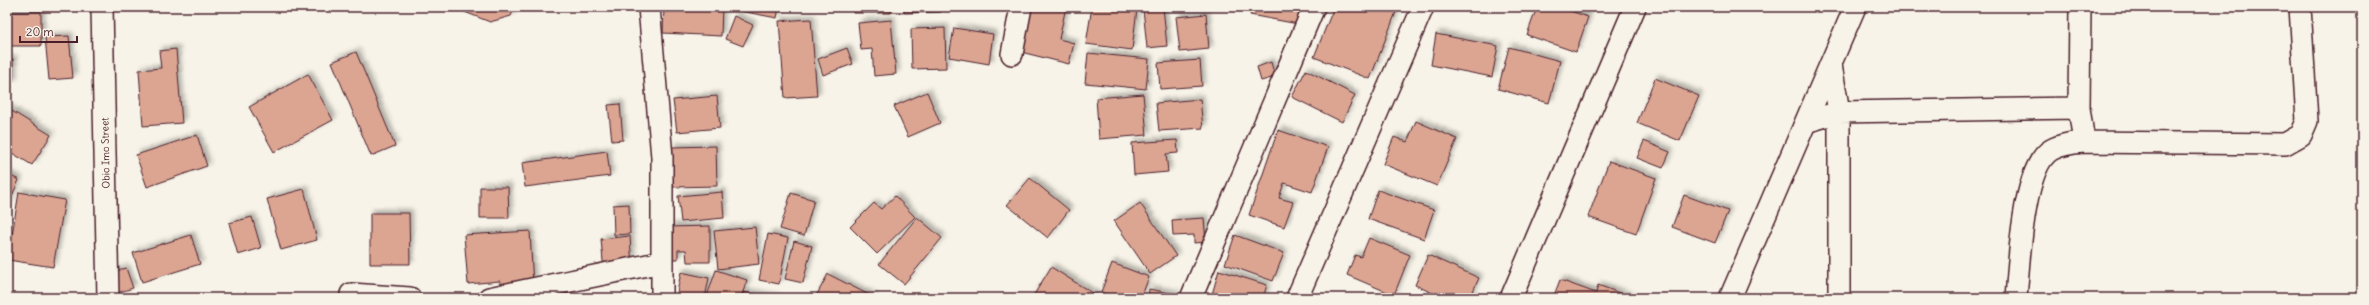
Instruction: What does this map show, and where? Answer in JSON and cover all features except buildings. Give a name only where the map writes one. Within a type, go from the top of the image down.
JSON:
[{"type":"street","name":"Obio Imo Street","points":[[102,7],[108,298]]},
{"type":"street","points":[[649,7],[662,157],[662,298]]},
{"type":"street","points":[[1012,54],[1021,7]]},
{"type":"street","points":[[1191,298],[1314,7]]},
{"type":"street","points":[[1297,298],[1423,7]]},
{"type":"street","points":[[1511,298],[1635,7]]},
{"type":"street","points":[[1730,298],[1855,7]]},
{"type":"street","points":[[2080,7],[2079,108],[2084,142]]},
{"type":"street","points":[[2016,298],[2026,202],[2033,176],[2041,160],[2050,150],[2065,144],[2084,142],[2285,144],[2301,135],[2307,121],[2300,7]]},
{"type":"street","points":[[1831,65],[1839,112],[1839,298]]},
{"type":"street","points":[[1806,122],[1839,112],[2079,108]]},
{"type":"street","points":[[489,298],[662,262]]},
{"type":"street","points":[[351,294],[410,298]]}]
